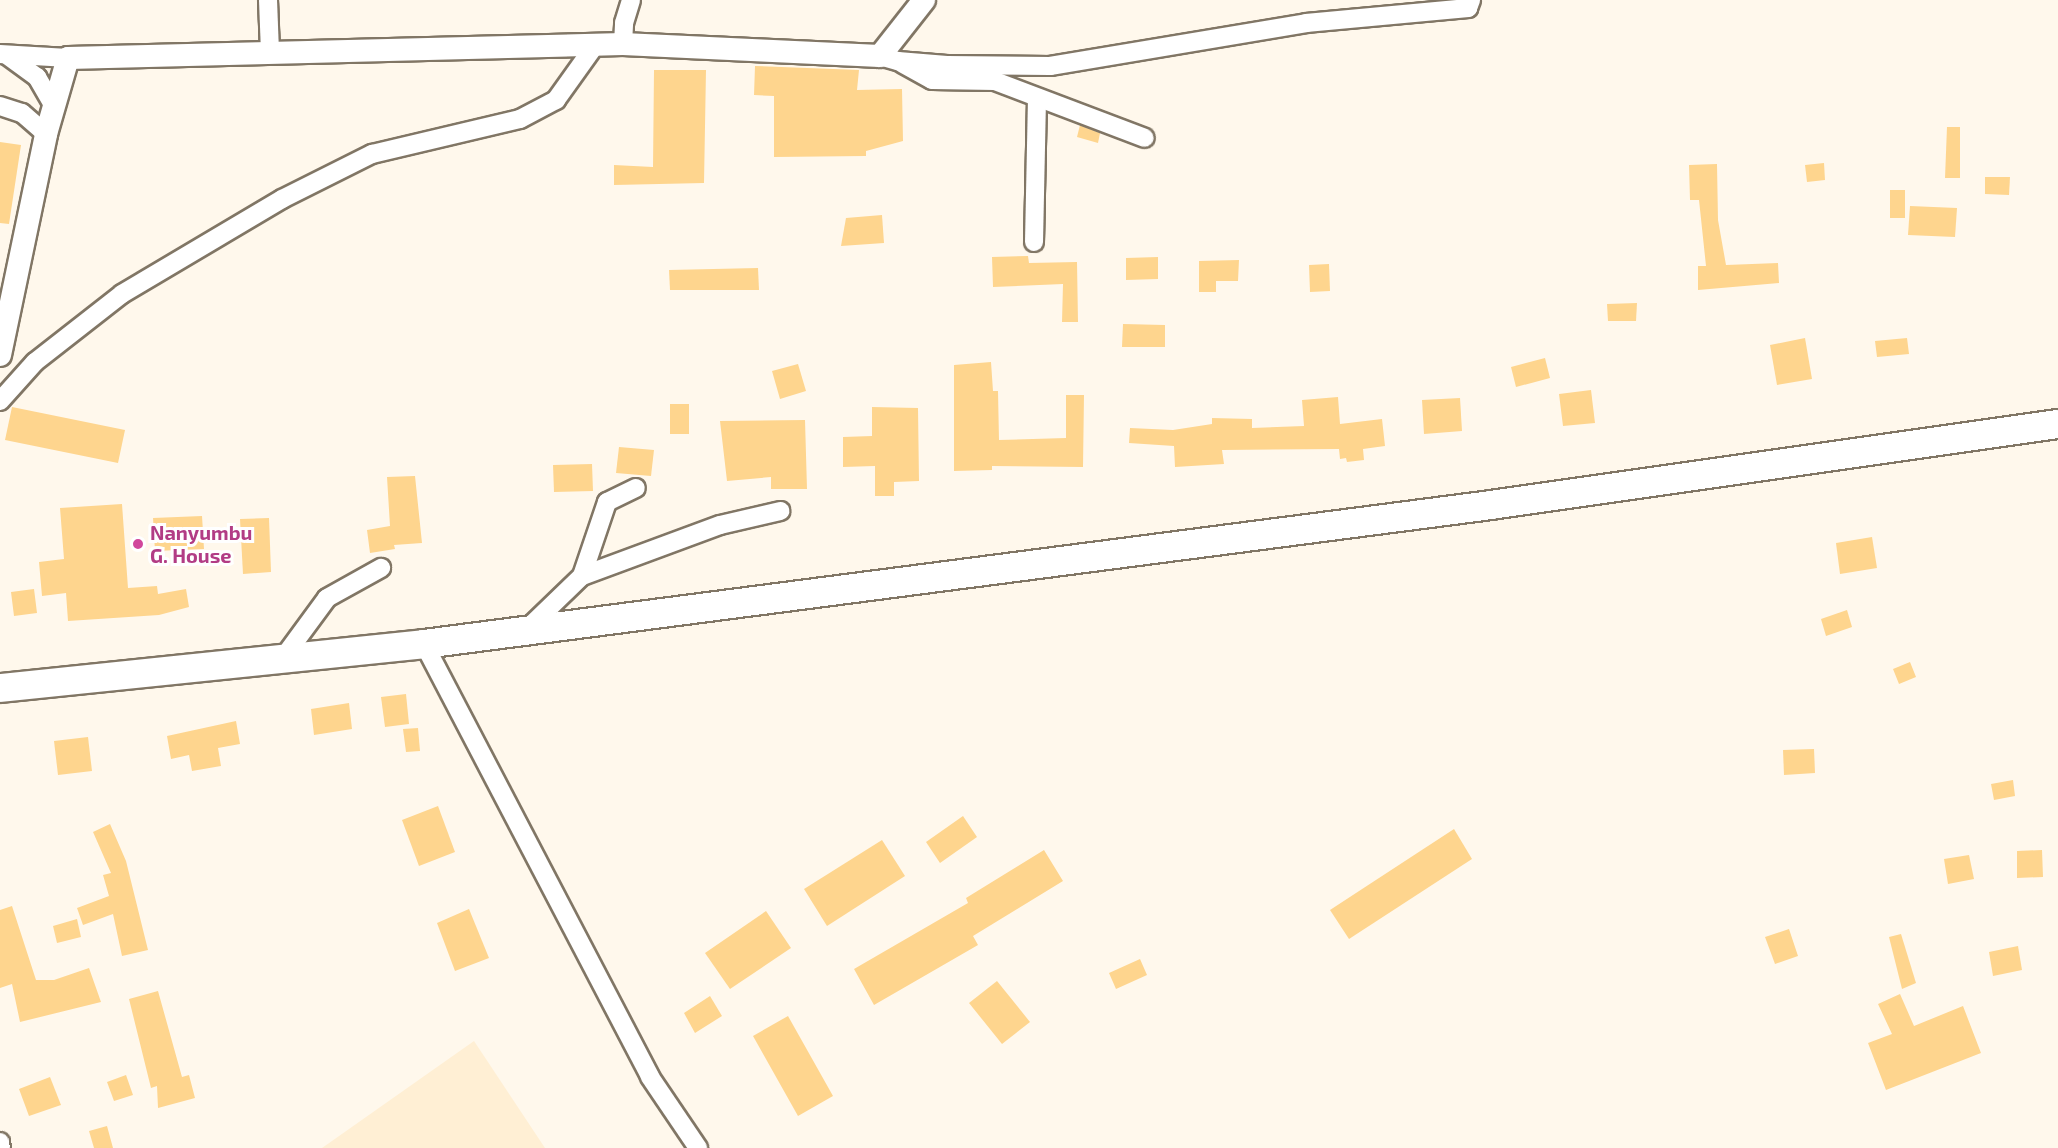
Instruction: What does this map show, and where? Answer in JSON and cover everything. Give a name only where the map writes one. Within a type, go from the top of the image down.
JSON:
[{"type":"main road","points":[[0,688],[424,644],[1491,505],[2058,424]]},
{"type":"street","points":[[268,0],[270,52]]},
{"type":"street","points":[[624,44],[624,23],[631,0]]},
{"type":"street","points":[[889,58],[924,0]]},
{"type":"street","points":[[4,55],[68,58],[624,44],[1050,66],[1306,23],[1468,8],[1471,0]]},
{"type":"street","points":[[0,401],[35,362],[142,282],[282,199],[372,154],[520,119],[556,100],[596,44]]},
{"type":"street","points":[[4,55],[37,77],[53,105]]},
{"type":"street","points":[[0,355],[46,134],[68,58]]},
{"type":"street","points":[[889,58],[932,80],[995,81],[1145,138]]},
{"type":"street","points":[[1034,242],[1037,98]]},
{"type":"street","points":[[0,106],[22,113],[46,134]]},
{"type":"street","points":[[582,576],[607,502],[636,488]]},
{"type":"street","points":[[525,631],[582,576],[720,525],[780,512]]},
{"type":"street","points":[[283,658],[327,598],[381,568]]},
{"type":"street","points":[[424,644],[650,1077],[698,1148]]},
{"type":"street","points":[[0,1142],[1,1148]]},
{"type":"shaded area","points":[[474,1041],[545,1148],[322,1148]]},
{"type":"building","points":[[755,66],[859,70],[857,90],[902,89],[903,141],[866,151],[866,156],[774,157],[774,96],[754,95]]},
{"type":"building","points":[[654,70],[706,70],[704,183],[614,185],[614,165],[653,167]]},
{"type":"building","points":[[1080,125],[1100,133],[1098,143],[1077,137]]},
{"type":"building","points":[[1947,127],[1960,127],[1960,178],[1945,178]]},
{"type":"building","points":[[0,142],[21,145],[9,224],[0,223]]},
{"type":"building","points":[[1824,163],[1825,180],[1807,182],[1805,165]]},
{"type":"building","points":[[1717,164],[1718,220],[1726,265],[1778,263],[1779,283],[1698,290],[1698,266],[1706,266],[1699,200],[1690,200],[1689,165]]},
{"type":"building","points":[[1985,177],[2010,177],[2009,195],[1985,194]]},
{"type":"building","points":[[1890,190],[1905,190],[1905,218],[1890,218]]},
{"type":"building","points":[[1910,206],[1957,208],[1955,237],[1908,235]]},
{"type":"building","points":[[882,215],[884,243],[841,246],[846,218]]},
{"type":"building","points":[[1028,256],[1029,263],[1077,262],[1078,322],[1062,322],[1063,284],[993,287],[992,257]]},
{"type":"building","points":[[1158,257],[1158,279],[1126,280],[1126,258]]},
{"type":"building","points":[[1239,260],[1238,281],[1216,281],[1216,292],[1199,292],[1199,261]]},
{"type":"building","points":[[1329,264],[1330,291],[1310,292],[1309,265]]},
{"type":"building","points":[[758,268],[759,290],[670,290],[669,270]]},
{"type":"building","points":[[1637,303],[1636,321],[1608,321],[1607,304]]},
{"type":"building","points":[[1123,324],[1165,325],[1165,347],[1122,347]]},
{"type":"building","points":[[1805,338],[1812,379],[1777,385],[1770,345]]},
{"type":"building","points":[[1907,338],[1909,354],[1877,357],[1875,341]]},
{"type":"building","points":[[1545,358],[1550,378],[1516,387],[1511,367]]},
{"type":"building","points":[[991,362],[993,391],[998,391],[999,440],[1066,438],[1066,395],[1084,395],[1083,467],[992,466],[992,470],[954,471],[954,365]]},
{"type":"building","points":[[798,364],[806,391],[780,399],[772,371]]},
{"type":"building","points":[[1591,390],[1595,423],[1563,426],[1559,394]]},
{"type":"building","points":[[1338,397],[1340,424],[1382,419],[1385,446],[1363,449],[1364,460],[1347,462],[1346,458],[1340,459],[1339,449],[1222,450],[1224,464],[1175,467],[1174,446],[1129,443],[1130,428],[1173,430],[1212,424],[1212,418],[1252,419],[1252,428],[1304,426],[1302,400]]},
{"type":"building","points":[[1460,398],[1462,431],[1424,434],[1422,400]]},
{"type":"building","points":[[670,404],[689,404],[689,434],[670,434]]},
{"type":"building","points":[[12,407],[125,430],[118,463],[5,440]]},
{"type":"building","points":[[872,407],[918,408],[919,481],[894,482],[894,496],[875,496],[875,466],[843,467],[843,437],[872,436]]},
{"type":"building","points":[[805,420],[807,489],[771,489],[771,477],[727,481],[720,421]]},
{"type":"building","points":[[619,447],[654,450],[651,476],[616,473]]},
{"type":"building","points":[[592,464],[593,491],[554,492],[553,465]]},
{"type":"building","points":[[415,476],[422,543],[394,545],[395,549],[370,553],[367,530],[390,526],[387,477]]},
{"type":"building","points":[[122,504],[128,588],[157,586],[158,594],[186,589],[189,607],[159,615],[68,621],[66,593],[42,596],[39,562],[64,559],[60,508]]},
{"type":"building","points":[[202,516],[204,549],[155,551],[153,518]]},
{"type":"building","points":[[269,518],[271,572],[243,574],[240,519]]},
{"type":"building","points":[[1872,537],[1877,568],[1840,574],[1836,543]]},
{"type":"building","points":[[34,589],[37,613],[14,616],[11,592]]},
{"type":"building","points":[[1847,610],[1852,627],[1826,636],[1821,619]]},
{"type":"building","points":[[1910,662],[1916,677],[1899,684],[1893,669]]},
{"type":"building","points":[[406,694],[409,724],[385,727],[381,697]]},
{"type":"building","points":[[349,703],[352,729],[314,735],[311,709]]},
{"type":"building","points":[[236,721],[240,744],[218,748],[221,766],[192,771],[189,755],[171,759],[167,736]]},
{"type":"building","points":[[418,728],[420,751],[406,752],[403,729]]},
{"type":"building","points":[[88,737],[92,771],[58,775],[54,741]]},
{"type":"building","points":[[1814,749],[1815,773],[1784,775],[1783,750]]},
{"type":"building","points":[[2013,780],[2015,796],[1994,800],[1991,784]]},
{"type":"building","points":[[438,806],[455,852],[419,866],[402,820]]},
{"type":"building","points":[[963,816],[977,837],[940,863],[926,842]]},
{"type":"building","points":[[110,824],[126,861],[148,950],[122,956],[113,914],[83,925],[77,908],[109,896],[103,875],[111,873],[93,832]]},
{"type":"building","points":[[1454,829],[1472,859],[1349,939],[1330,910]]},
{"type":"building","points":[[882,840],[905,876],[827,926],[804,889]]},
{"type":"building","points":[[1044,850],[1063,881],[973,936],[978,945],[874,1005],[854,969],[968,903],[966,898]]},
{"type":"building","points":[[2042,850],[2043,877],[2017,878],[2017,851]]},
{"type":"building","points":[[1969,855],[1974,879],[1948,884],[1944,859]]},
{"type":"building","points":[[12,906],[36,980],[54,980],[89,968],[101,1002],[20,1022],[12,984],[0,988],[0,910]]},
{"type":"building","points":[[469,909],[489,958],[455,971],[437,923]]},
{"type":"building","points":[[766,911],[791,948],[730,989],[705,953]]},
{"type":"building","points":[[77,919],[81,937],[57,943],[53,926]]},
{"type":"building","points":[[1789,929],[1798,956],[1775,964],[1765,937]]},
{"type":"building","points":[[1901,934],[1916,983],[1902,989],[1889,937]]},
{"type":"building","points":[[2018,946],[2022,970],[1993,976],[1989,952]]},
{"type":"building","points":[[1140,959],[1147,975],[1116,989],[1109,973]]},
{"type":"building","points":[[997,981],[1030,1022],[1002,1044],[969,1003]]},
{"type":"building","points":[[158,991],[182,1077],[189,1075],[195,1098],[158,1108],[157,1086],[151,1088],[129,999]]},
{"type":"building","points":[[1900,994],[1914,1026],[1963,1006],[1981,1053],[1886,1090],[1868,1043],[1892,1034],[1878,1004]]},
{"type":"building","points":[[710,996],[722,1016],[695,1033],[684,1013]]},
{"type":"building","points":[[788,1016],[833,1096],[798,1116],[753,1036]]},
{"type":"building","points":[[126,1075],[133,1095],[114,1101],[107,1082]]},
{"type":"building","points":[[50,1077],[61,1105],[29,1116],[19,1089]]},
{"type":"building","points":[[107,1126],[113,1148],[94,1148],[89,1131]]},
{"type":"place","name":"Nanyumbu G. House","points":[[138,544]]}]
